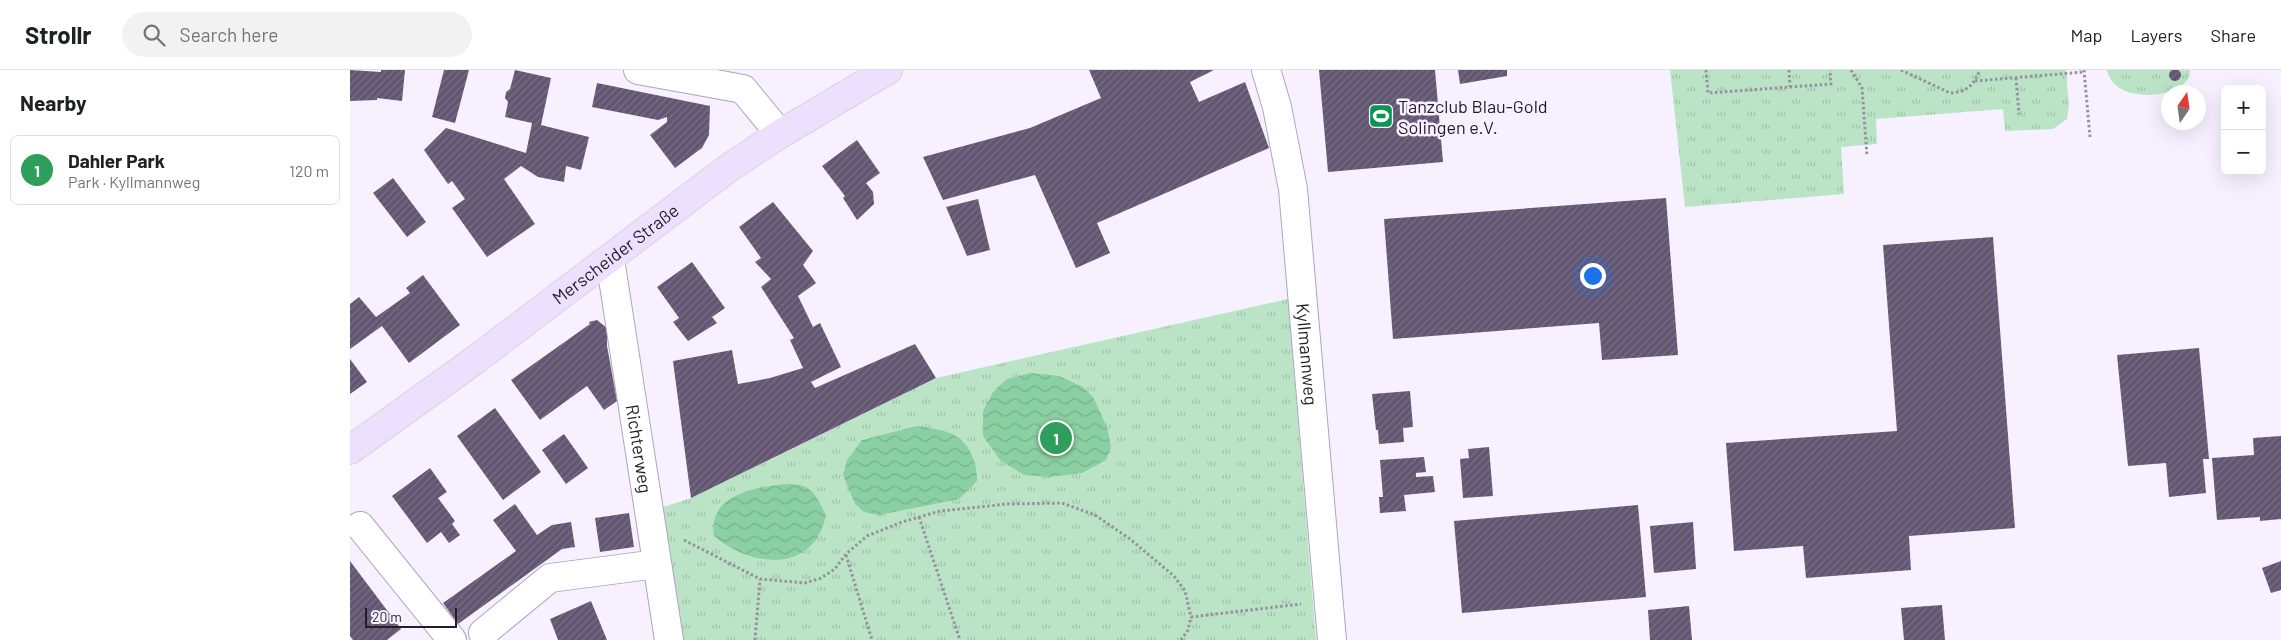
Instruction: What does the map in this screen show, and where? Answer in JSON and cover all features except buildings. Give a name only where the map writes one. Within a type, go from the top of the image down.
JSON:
[{"type":"main road","name":"Merscheider Straße","points":[[350,450],[610,259],[730,167],[780,134],[888,70]]},
{"type":"street","points":[[638,70],[744,79],[780,134]]},
{"type":"street","name":"Kyllmannweg","points":[[1266,70],[1277,107],[1293,189],[1332,640]]},
{"type":"street","name":"Richterweg","points":[[610,259],[669,640]]},
{"type":"street","points":[[360,526],[452,640]]},
{"type":"street","points":[[483,633],[550,578],[657,564]]},
{"type":"path","points":[[1706,70],[1708,93],[1831,84],[1830,70]]},
{"type":"path","points":[[1789,70],[1790,87]]},
{"type":"path","points":[[1851,70],[1862,88],[1867,156]]},
{"type":"path","points":[[1901,70],[1945,92],[1967,90],[1976,81],[1980,70]]},
{"type":"path","points":[[1976,81],[2084,71],[2090,137]]},
{"type":"path","points":[[2016,78],[2019,114]]},
{"type":"path","points":[[683,539],[760,579],[805,583],[821,578],[835,570],[846,554],[867,536],[919,517],[940,511],[1008,504],[1062,503],[1095,515],[1130,539],[1174,576],[1185,591],[1191,618],[1188,630],[1181,640]]},
{"type":"path","points":[[919,517],[960,640]]},
{"type":"path","points":[[846,554],[872,640]]},
{"type":"path","points":[[755,640],[760,579]]},
{"type":"path","points":[[1191,618],[1329,601]]},
{"type":"green space","points":[[1670,70],[2066,70],[2069,106],[2067,119],[2053,129],[2005,131],[2003,109],[1876,119],[1877,144],[1841,147],[1844,194],[1685,207]]},
{"type":"green space","points":[[2107,70],[2190,70],[2188,80],[2182,85],[2161,85],[2161,93],[2152,95],[2137,94],[2123,90],[2113,82]]},
{"type":"green space","points":[[1288,299],[1316,640],[682,640],[660,508],[691,498],[936,378]]},
{"type":"water","points":[[1030,373],[1059,376],[1083,387],[1093,397],[1107,427],[1111,447],[1106,460],[1082,473],[1050,477],[1024,475],[1000,460],[983,436],[983,411],[993,392],[1007,379]]},
{"type":"water","points":[[917,426],[948,432],[958,437],[968,447],[976,467],[977,481],[959,499],[879,515],[864,512],[855,504],[843,475],[847,460],[862,440]]},
{"type":"water","points":[[796,484],[808,488],[816,496],[826,515],[819,534],[808,548],[795,556],[779,560],[762,559],[745,554],[714,536],[716,516],[729,499],[758,488]]},
{"type":"place","name":"Tanzclub Blau-Gold Solingen e.V.","points":[[1381,116]]},
{"type":"place","name":"Dahler Park","points":[[1056,438]]}]
